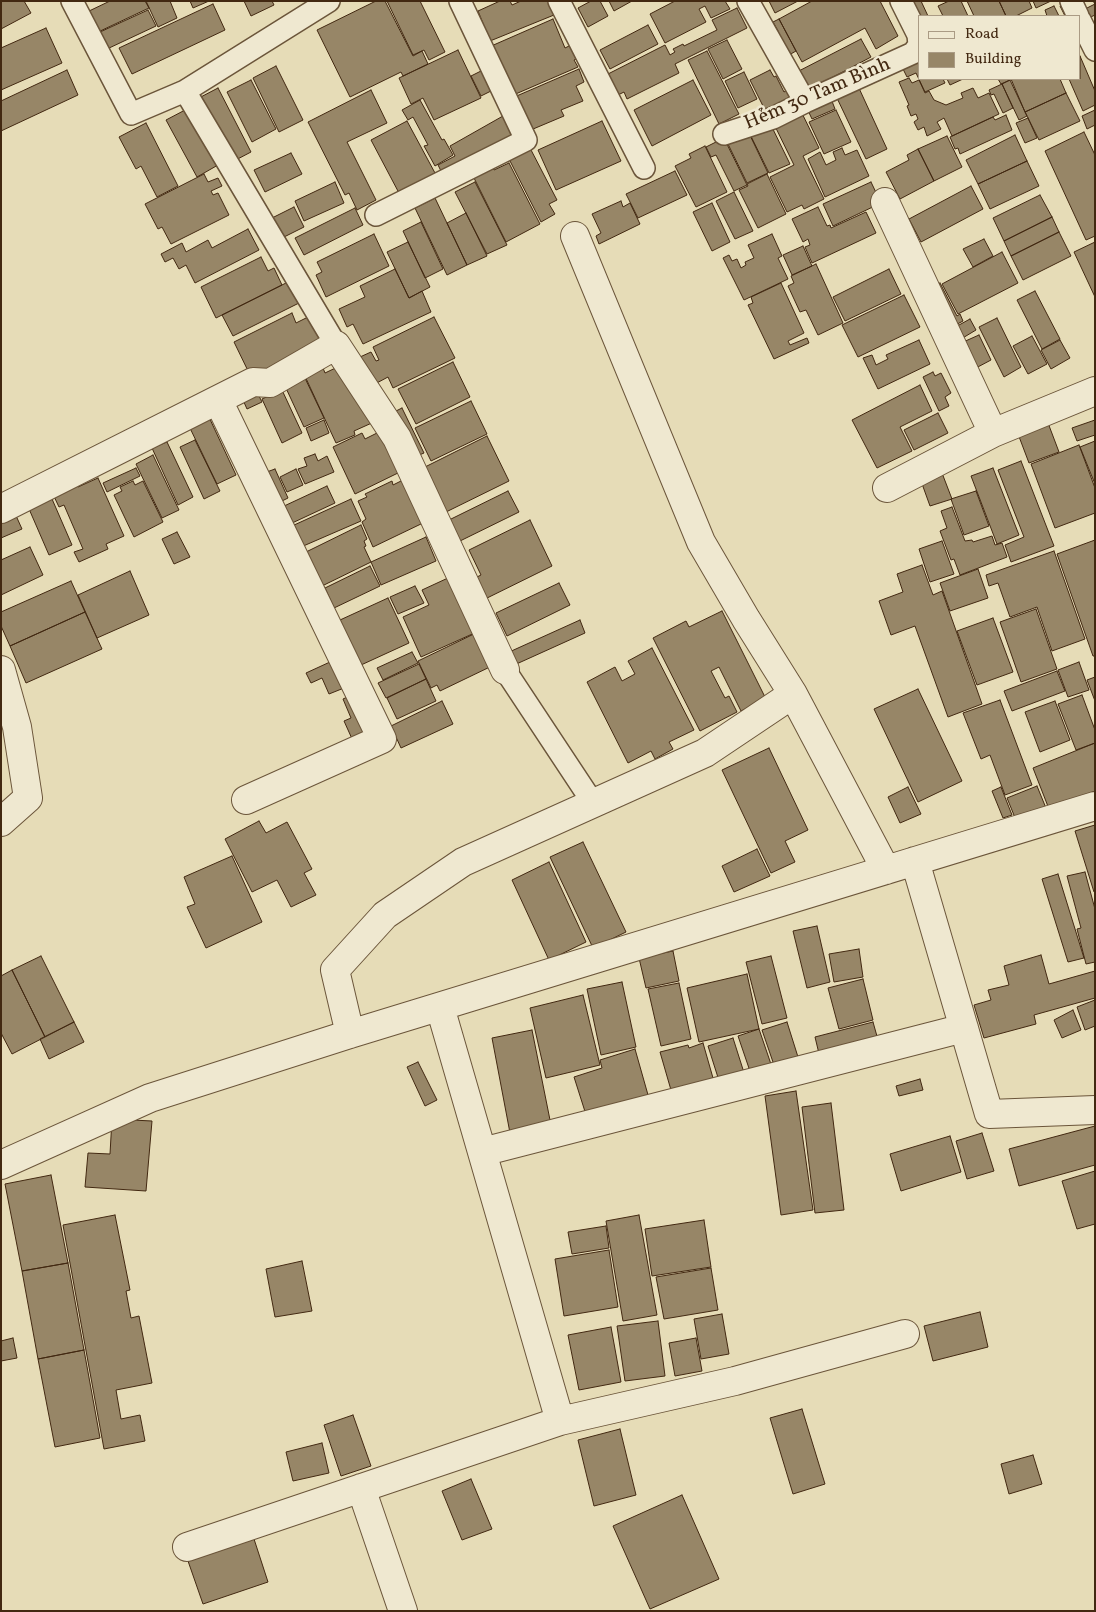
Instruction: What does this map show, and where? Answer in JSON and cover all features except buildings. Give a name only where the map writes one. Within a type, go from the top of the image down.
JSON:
[{"type":"street","points":[[885,202],[993,433]]},
{"type":"street","points":[[575,236],[701,542],[793,694],[886,870]]},
{"type":"street","points":[[1,509],[253,382],[270,383],[336,345],[397,438],[505,670]]},
{"type":"street","points":[[887,488],[993,433],[1095,391]]},
{"type":"street","points":[[218,400],[382,738],[246,800]]},
{"type":"street","points":[[1,670],[17,727],[28,798],[1,822]]},
{"type":"street","points":[[350,1034],[335,970],[384,915],[463,862],[705,753],[793,694]]},
{"type":"street","points":[[1,1165],[150,1098],[350,1034],[1095,806]]},
{"type":"street","points":[[916,861],[988,1114],[1095,1110]]},
{"type":"street","points":[[440,1007],[560,1421]]},
{"type":"street","points":[[482,1152],[964,1028]]},
{"type":"street","points":[[186,1547],[560,1421],[735,1381],[905,1334]]},
{"type":"street","points":[[361,1488],[403,1611]]},
{"type":"lane","points":[[72,1],[131,114],[185,91],[330,1]]},
{"type":"lane","points":[[376,215],[526,140],[460,1]]},
{"type":"lane","points":[[559,1],[644,168]]},
{"type":"lane","points":[[748,1],[805,102]]},
{"type":"lane","name":"Hẻm 30 Tam Bình","points":[[901,1],[918,35]]},
{"type":"lane","points":[[1071,1],[1078,15]]},
{"type":"lane","points":[[1081,22],[1095,50]]},
{"type":"lane","name":"Hẻm 30 Tam Bình","points":[[724,134],[773,118],[913,53],[918,46]]},
{"type":"lane","points":[[185,91],[336,345]]},
{"type":"lane","points":[[505,670],[593,803]]}]
